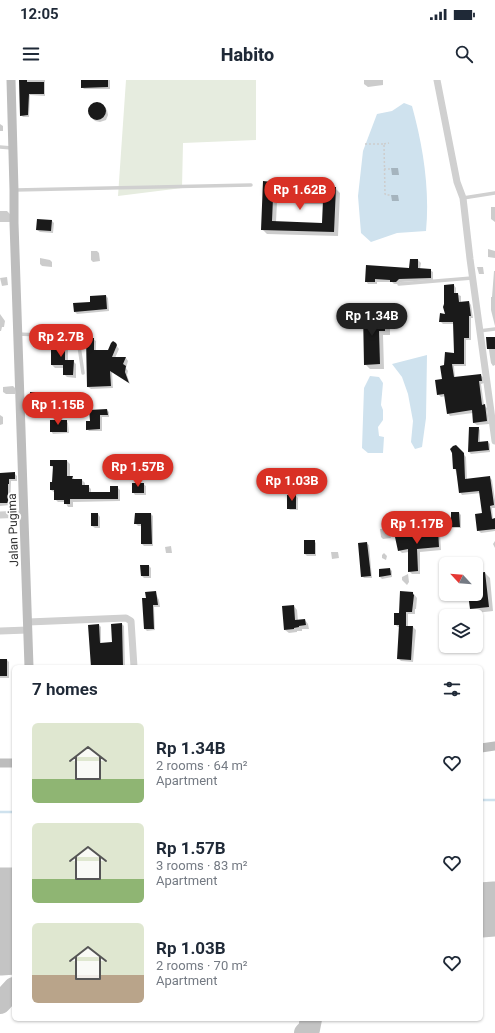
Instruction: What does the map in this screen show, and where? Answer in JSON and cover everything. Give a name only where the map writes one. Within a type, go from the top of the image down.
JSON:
[{"type":"street","name":"Jalan Pugima","points":[[11,80],[17,334],[29,665]]},
{"type":"street","points":[[437,80],[457,182],[463,198],[479,331],[495,440]]},
{"type":"street","points":[[0,516],[24,514]]},
{"type":"street","points":[[0,631],[28,626],[126,618],[131,621],[134,665]]},
{"type":"street","points":[[483,748],[495,746]]},
{"type":"street","points":[[0,763],[12,763]]},
{"type":"lane","points":[[0,147],[13,148]]},
{"type":"lane","points":[[14,190],[251,185]]},
{"type":"lane","points":[[463,198],[495,193]]},
{"type":"lane","points":[[399,284],[472,278]]},
{"type":"lane","points":[[479,331],[495,329]]},
{"type":"lane","points":[[17,334],[60,336],[79,346],[83,373]]},
{"type":"path","points":[[365,144],[389,143]]},
{"type":"path","points":[[384,144],[385,194],[390,195]]},
{"type":"path","points":[[384,169],[390,169]]},
{"type":"shaded area","points":[[126,80],[256,80],[256,140],[183,143],[182,188],[118,196]]},
{"type":"water","points":[[404,103],[412,106],[425,168],[427,199],[426,231],[397,233],[371,242],[361,233],[358,196],[363,151],[377,114],[392,111]]},
{"type":"water","points":[[427,355],[426,418],[422,447],[415,449],[411,442],[413,421],[408,394],[402,377],[392,364]]},
{"type":"water","points":[[370,376],[379,377],[383,383],[381,405],[383,410],[383,420],[378,427],[379,436],[384,437],[383,453],[368,453],[362,448],[364,388]]},
{"type":"building","points":[[19,80],[27,80],[27,82],[44,82],[44,94],[29,94],[28,115],[20,116]]},
{"type":"building","points":[[81,80],[108,80],[108,87],[81,88]]},
{"type":"building","points":[[97,102],[103,105],[106,111],[103,117],[97,120],[91,117],[88,111],[91,105]]},
{"type":"building","points":[[263,181],[272,182],[271,190],[277,190],[277,198],[273,198],[272,221],[322,223],[323,200],[300,200],[301,186],[307,186],[307,190],[324,191],[324,187],[336,187],[334,232],[261,230]]},
{"type":"building","points":[[37,219],[52,220],[51,231],[36,230]]},
{"type":"building","points":[[410,259],[418,259],[418,268],[431,269],[431,278],[399,279],[396,282],[375,279],[375,282],[365,282],[366,265],[409,268]]},
{"type":"building","points":[[454,284],[454,293],[458,293],[459,302],[469,301],[471,316],[469,316],[469,338],[464,338],[464,364],[452,364],[454,377],[481,374],[482,381],[479,381],[482,405],[485,404],[487,421],[473,423],[472,410],[447,414],[444,394],[437,395],[435,380],[442,379],[440,366],[444,365],[445,352],[454,353],[453,322],[439,322],[440,313],[445,314],[443,307],[444,285]]},
{"type":"building","points":[[106,295],[107,309],[74,312],[73,303],[90,302],[90,296]]},
{"type":"building","points":[[379,311],[379,321],[385,321],[385,331],[379,331],[380,364],[364,365],[363,312]]},
{"type":"building","points":[[486,337],[495,337],[495,349],[487,349]]},
{"type":"building","points":[[86,338],[94,338],[94,350],[108,350],[113,341],[116,343],[117,345],[112,357],[126,357],[123,364],[126,366],[125,372],[129,383],[110,371],[111,386],[87,387]]},
{"type":"building","points":[[53,339],[57,345],[65,345],[65,360],[74,360],[73,375],[63,375],[63,365],[51,365],[51,349],[47,344]]},
{"type":"building","points":[[30,392],[43,392],[43,398],[30,399]]},
{"type":"building","points":[[65,397],[65,406],[46,406],[46,398]]},
{"type":"building","points":[[107,409],[108,415],[100,415],[100,429],[86,430],[86,421],[90,421],[89,410]]},
{"type":"building","points":[[50,420],[67,420],[67,432],[50,432]]},
{"type":"building","points":[[469,427],[479,427],[478,442],[488,441],[489,450],[468,452]]},
{"type":"building","points":[[456,445],[464,453],[465,479],[490,476],[494,505],[490,506],[492,519],[495,518],[495,529],[477,531],[475,514],[482,513],[479,491],[459,493],[456,469],[453,469],[452,453],[450,449]]},
{"type":"building","points":[[50,460],[67,460],[67,476],[73,476],[72,479],[82,479],[82,485],[89,485],[89,492],[110,492],[110,486],[118,486],[118,499],[70,499],[70,504],[64,504],[64,500],[54,500],[54,490],[50,490],[53,466],[50,466]]},
{"type":"building","points":[[15,472],[15,479],[9,479],[8,503],[0,503],[0,473]]},
{"type":"building","points":[[132,483],[144,483],[144,493],[132,493]]},
{"type":"building","points":[[287,495],[296,495],[296,509],[287,509]]},
{"type":"building","points":[[451,512],[459,512],[460,527],[445,527],[445,518],[451,518]]},
{"type":"building","points":[[91,513],[98,513],[98,526],[91,526]]},
{"type":"building","points":[[135,513],[151,513],[152,544],[141,544],[141,524],[134,524]]},
{"type":"building","points":[[438,529],[439,547],[417,549],[418,571],[408,572],[408,549],[398,551],[395,537],[414,533],[414,530]]},
{"type":"building","points":[[304,540],[315,540],[315,554],[304,554]]},
{"type":"building","points":[[367,542],[371,576],[361,577],[358,543]]},
{"type":"building","points":[[140,565],[149,565],[149,576],[141,576]]},
{"type":"building","points":[[390,568],[391,575],[379,577],[379,569]]},
{"type":"building","points":[[483,572],[485,572],[489,607],[470,609],[469,601],[483,601]]},
{"type":"building","points":[[156,591],[158,605],[153,605],[154,629],[144,629],[142,598],[146,598],[145,592]]},
{"type":"building","points":[[400,591],[413,592],[414,595],[412,612],[406,612],[406,626],[413,626],[411,660],[397,659],[399,625],[394,625],[394,613],[399,613]]},
{"type":"building","points":[[294,605],[295,620],[305,619],[306,625],[299,626],[294,629],[284,630],[282,606]]},
{"type":"building","points":[[122,623],[123,665],[91,665],[88,625],[99,624],[100,643],[112,642],[111,624]]},
{"type":"building","points":[[0,659],[7,659],[7,676],[0,676]]},
{"type":"waterway","points":[[483,800],[495,800]]},
{"type":"waterway","points":[[0,812],[12,812]]},
{"type":"taxiway","points":[[0,923],[12,926]]},
{"type":"taxiway","points":[[0,1003],[12,990]]},
{"type":"taxiway","points":[[305,1033],[309,1029],[311,1021]]},
{"type":"runway","points":[[0,895],[12,895]]},
{"type":"runway","points":[[483,910],[495,909]]},
{"type":"runway","points":[[0,948],[12,947]]}]
